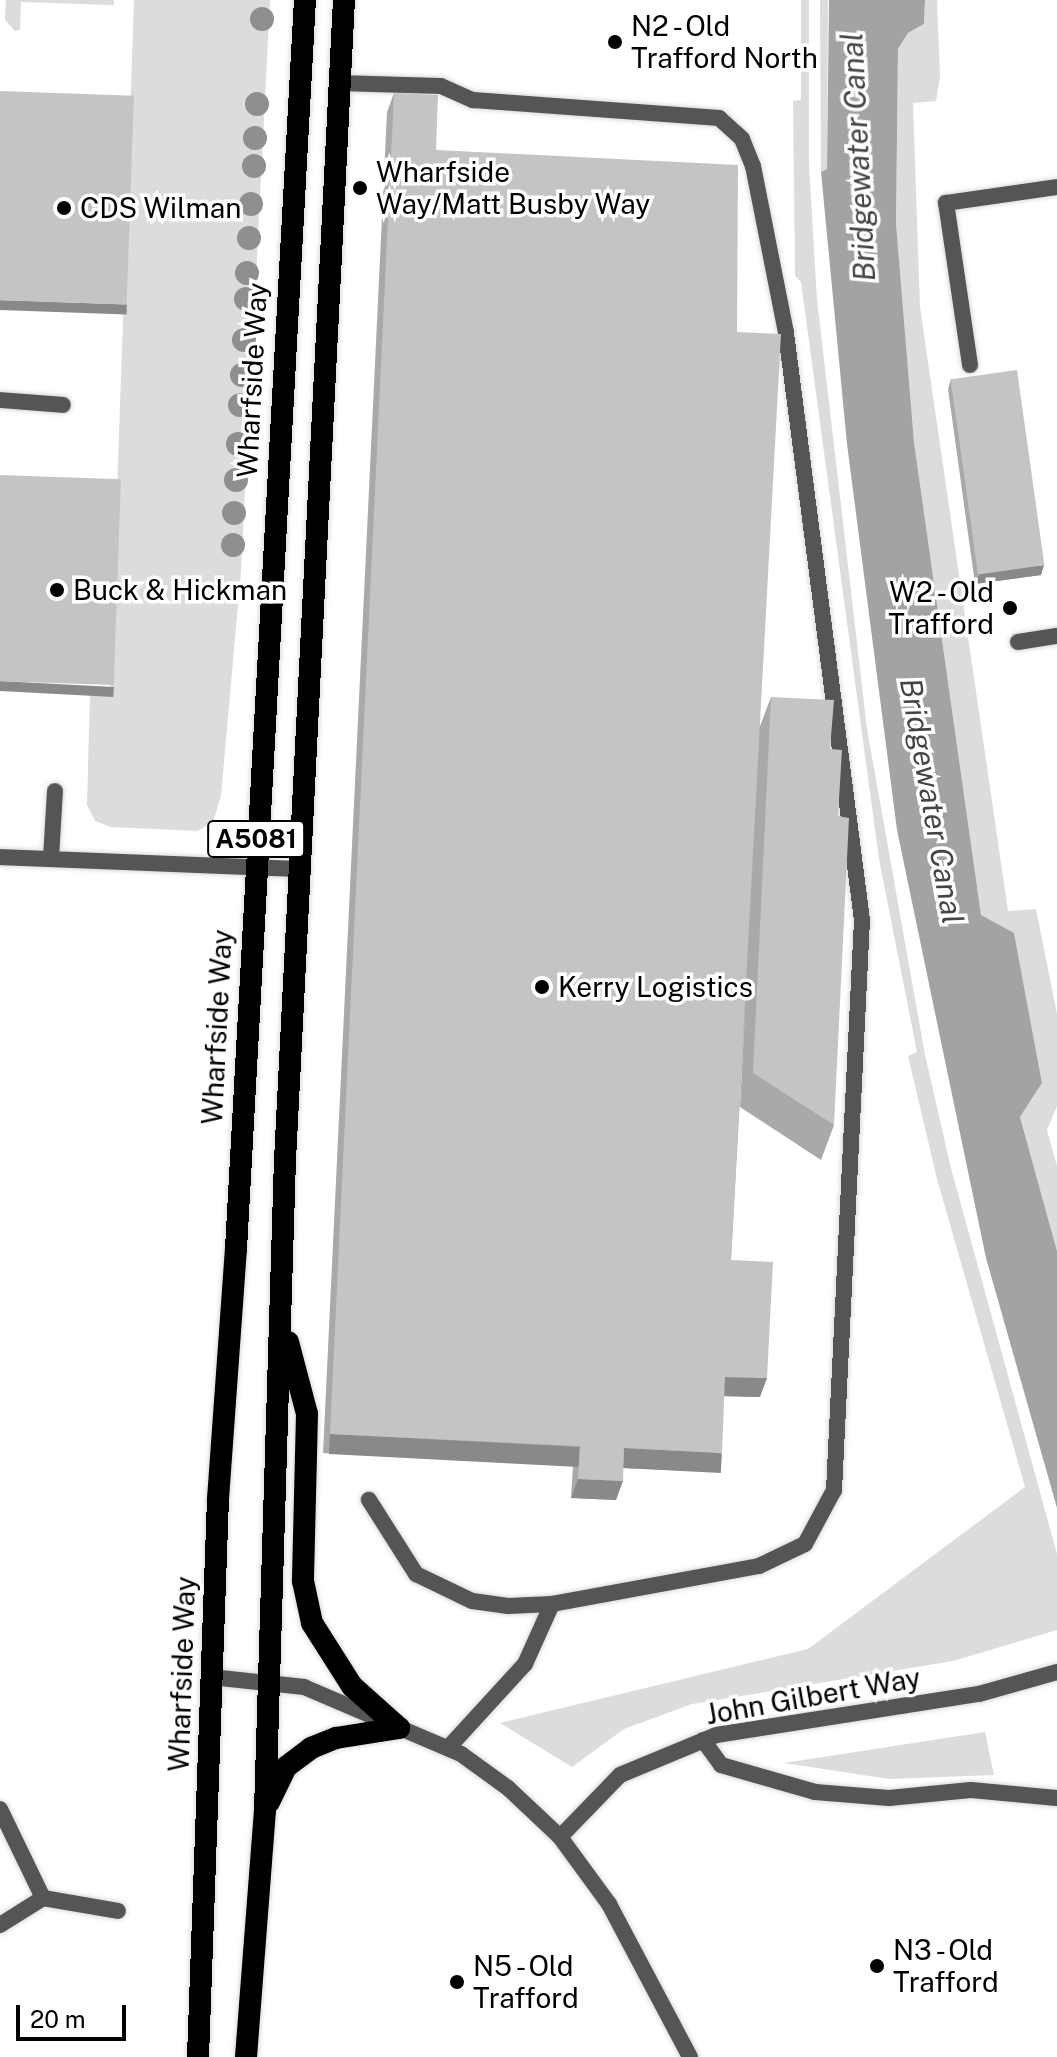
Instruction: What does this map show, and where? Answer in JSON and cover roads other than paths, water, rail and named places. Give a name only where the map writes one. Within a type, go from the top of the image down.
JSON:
[{"type":"highway","name":"Wharfside Way","points":[[198,2057],[211,1677],[305,0]]},
{"type":"highway","name":"A5081","points":[[281,1314],[344,0]]},
{"type":"highway","points":[[246,2057],[265,1810],[281,1314]]},
{"type":"highway","points":[[281,1314],[307,1414],[303,1581],[312,1623],[352,1686],[399,1728]]},
{"type":"highway","points":[[265,1810],[286,1767],[311,1748],[336,1738],[399,1728]]},
{"type":"street","points":[[338,83],[441,86],[473,100],[719,118],[742,139],[753,166],[786,333],[862,920],[834,1490],[805,1544],[759,1566],[552,1604],[472,1601],[436,1587],[416,1574],[369,1500]]},
{"type":"street","points":[[970,365],[946,203],[1057,187]]},
{"type":"street","points":[[0,400],[63,405]]},
{"type":"street","points":[[1018,642],[1057,636]]},
{"type":"street","points":[[51,858],[55,791]]},
{"type":"street","points":[[0,857],[302,869]]},
{"type":"street","points":[[448,1748],[525,1664],[552,1604]]},
{"type":"street","name":"John Gilbert Way","points":[[560,1837],[620,1775],[703,1740],[979,1694],[1053,1674]]},
{"type":"street","points":[[211,1677],[271,1680],[304,1687],[448,1748],[508,1788],[560,1837],[609,1904],[690,2057]]},
{"type":"street","points":[[703,1740],[721,1765],[815,1792],[889,1798],[971,1790],[1057,1798]]},
{"type":"street","points":[[0,1809],[43,1898]]},
{"type":"street","points":[[0,1925],[43,1898],[118,1911]]},
{"type":"water","name":"Bridgewater Canal","points":[[829,0],[925,0],[924,24],[908,33],[898,49],[896,223],[914,442],[981,915],[1014,933],[1042,1083],[1020,1117],[1057,1251],[1057,1508],[986,1258],[897,830],[847,444],[821,172],[827,169]]},
{"type":"place","name":"N2 - Old Trafford North","points":[[615,42]]},
{"type":"place","name":"Wharfside Way/Matt Busby Way","points":[[360,188]]},
{"type":"place","name":"CDS Wilman","points":[[64,208]]},
{"type":"place","name":"Buck & Hickman","points":[[57,590]]},
{"type":"place","name":"W2 - Old Trafford","points":[[1010,608]]},
{"type":"place","name":"Kerry Logistics","points":[[542,987]]},
{"type":"place","name":"N3 - Old Trafford","points":[[877,1966]]},
{"type":"place","name":"N5 - Old Trafford","points":[[457,1982]]}]
